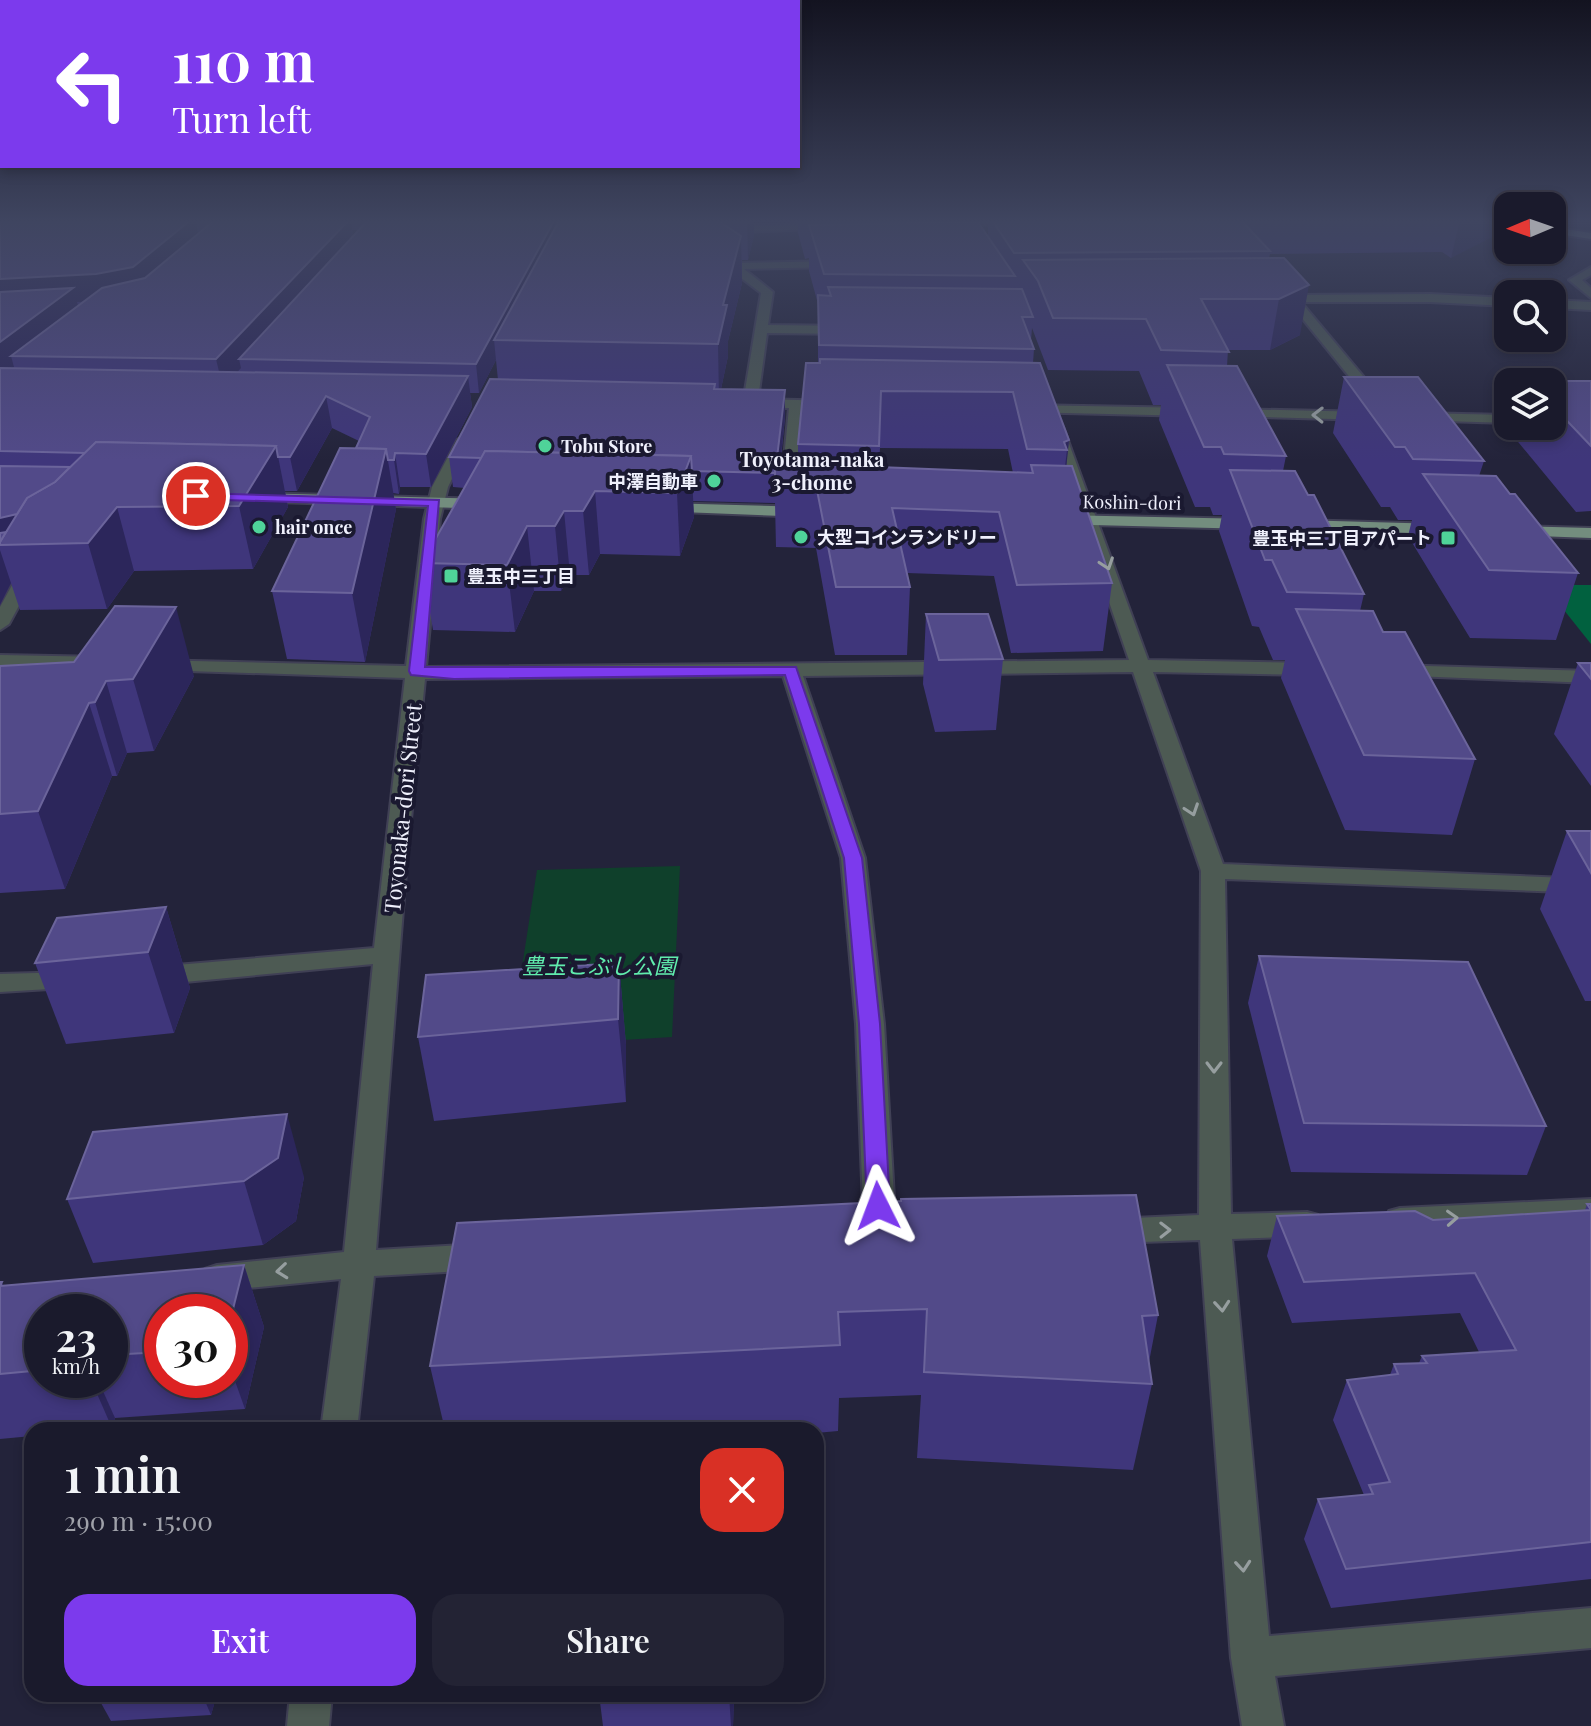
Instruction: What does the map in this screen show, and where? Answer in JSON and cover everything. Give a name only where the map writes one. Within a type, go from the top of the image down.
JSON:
[{"type":"main road","points":[[232,497],[514,505]]},
{"type":"main road","points":[[642,508],[832,513]]},
{"type":"main road","name":"Koshin-dori","points":[[1046,519],[1462,529]]},
{"type":"main road","points":[[1494,530],[1591,533]]},
{"type":"street","points":[[766,300],[763,329],[742,403],[844,405]]},
{"type":"street","points":[[1294,300],[1395,417]]},
{"type":"street","points":[[1460,300],[1494,301]]},
{"type":"street","points":[[1566,305],[1591,306]]},
{"type":"street","points":[[763,329],[862,330]]},
{"type":"street","points":[[1042,383],[1213,871],[1215,1229],[1251,1658],[1263,1726]]},
{"type":"street","points":[[786,511],[797,404]]},
{"type":"street","points":[[1018,408],[1494,419]]},
{"type":"street","name":"Toyonaka-dori Street","points":[[340,1422],[359,1264],[386,955],[434,503],[473,423]]},
{"type":"street","points":[[0,624],[42,553],[12,561]]},
{"type":"street","points":[[0,661],[454,674],[1142,666],[1335,669]]},
{"type":"street","points":[[791,670],[853,858],[870,1024],[864,1237],[912,1235]]},
{"type":"street","points":[[1381,670],[1591,677]]},
{"type":"street","points":[[1213,871],[1591,886]]},
{"type":"street","points":[[124,978],[386,955]]},
{"type":"street","points":[[0,983],[93,981]]},
{"type":"street","points":[[1088,1231],[1215,1229],[1591,1211]]},
{"type":"street","points":[[187,1281],[359,1264],[517,1255]]},
{"type":"street","points":[[1251,1658],[1591,1628]]},
{"type":"street","points":[[308,1726],[310,1702]]},
{"type":"green space","points":[[1544,585],[1591,585],[1591,644]]},
{"type":"green space","name":"豊玉こぶし公園","points":[[680,866],[672,1037],[426,1052],[520,980],[537,870]]},
{"type":"building","points":[[0,300],[57,300],[0,342]]},
{"type":"building","points":[[87,300],[273,300],[216,359],[11,356]]},
{"type":"building","points":[[294,300],[511,300],[476,364],[239,359]]},
{"type":"building","points":[[516,300],[724,300],[723,305],[727,305],[718,344],[494,340]]},
{"type":"building","points":[[818,300],[1026,300],[1033,317],[1022,317],[1034,349],[819,345]]},
{"type":"building","points":[[1046,300],[1201,300],[1229,352],[1161,350],[1146,319],[1053,318]]},
{"type":"building","points":[[820,359],[1040,363],[1069,440],[1064,442],[1067,450],[1027,449],[1013,392],[881,391],[879,446],[798,444],[806,363],[820,363]]},
{"type":"building","points":[[1167,365],[1237,366],[1286,456],[1224,454],[1221,447],[1204,447]]},
{"type":"building","points":[[0,368],[468,376],[426,454],[395,453],[394,460],[388,460],[386,449],[356,448],[370,417],[326,396],[290,457],[278,457],[276,446],[96,442],[85,453],[0,451]]},
{"type":"building","points":[[1344,377],[1418,377],[1484,461],[1413,459],[1405,447],[1395,447]]},
{"type":"building","points":[[490,379],[715,384],[714,389],[785,390],[775,473],[692,471],[691,456],[485,451],[482,458],[449,457]]},
{"type":"building","points":[[1566,381],[1591,381],[1591,446],[1566,420]]},
{"type":"building","points":[[96,442],[276,446],[239,506],[117,507],[88,543],[0,545],[27,498],[55,482]]},
{"type":"building","points":[[340,448],[386,449],[352,593],[272,591]]},
{"type":"building","points":[[485,451],[691,456],[677,493],[595,491],[583,511],[564,511],[555,526],[527,526],[507,565],[422,563]]},
{"type":"building","points":[[775,458],[878,461],[878,467],[1033,473],[1031,465],[1072,466],[1112,583],[1017,585],[999,512],[892,508],[910,587],[836,587],[816,485],[775,484]]},
{"type":"building","points":[[0,466],[70,467],[55,482],[27,498],[17,514],[0,518]]},
{"type":"building","points":[[1230,470],[1295,471],[1308,495],[1314,495],[1364,594],[1287,592],[1272,560],[1265,560]]},
{"type":"building","points":[[1423,474],[1496,476],[1510,494],[1515,494],[1578,573],[1489,570]]},
{"type":"building","points":[[115,606],[176,607],[133,679],[106,681],[95,702],[89,703],[38,811],[0,814],[0,666],[74,662]]},
{"type":"building","points":[[1296,609],[1373,611],[1383,632],[1405,632],[1475,759],[1364,755]]},
{"type":"building","points":[[926,614],[988,614],[1003,659],[939,660]]},
{"type":"building","points":[[1578,663],[1591,663],[1591,679]]},
{"type":"building","points":[[1567,831],[1591,831],[1591,873]]},
{"type":"building","points":[[166,907],[148,952],[35,963],[57,918]]},
{"type":"building","points":[[1259,956],[1468,962],[1546,1126],[1304,1123]]},
{"type":"building","points":[[619,963],[618,1019],[418,1037],[426,975]]},
{"type":"building","points":[[287,1114],[278,1158],[244,1181],[67,1199],[93,1132]]},
{"type":"building","points":[[1136,1195],[1158,1315],[1142,1316],[1152,1384],[924,1372],[927,1309],[838,1312],[840,1345],[430,1366],[457,1223],[901,1199]]},
{"type":"building","points":[[1591,1210],[1591,1542],[1346,1569],[1318,1499],[1373,1494],[1369,1485],[1390,1482],[1347,1380],[1398,1374],[1394,1364],[1427,1363],[1422,1356],[1516,1350],[1475,1273],[1304,1282],[1277,1216],[1415,1211],[1433,1220]]},
{"type":"building","points":[[244,1265],[237,1294],[144,1294],[144,1353],[128,1354],[128,1294],[24,1294],[24,1372],[0,1374],[0,1286]]},
{"type":"place","name":"Tobu Store","points":[[545,446]]},
{"type":"place","name":"中澤自動車","points":[[714,481]]},
{"type":"place","name":"hair once","points":[[259,527]]},
{"type":"place","name":"大型コインランドリー","points":[[801,537]]},
{"type":"place","name":"豊玉中三丁目アパート","points":[[1448,538]]},
{"type":"place","name":"豊玉中三丁目","points":[[451,576]]},
{"type":"district","name":"Toyotama-naka 3-chome","points":[[812,470]]},
{"type":"route","points":[[196,496],[434,503],[417,671],[454,674],[791,670],[853,858],[870,1024],[878,1206]]}]
